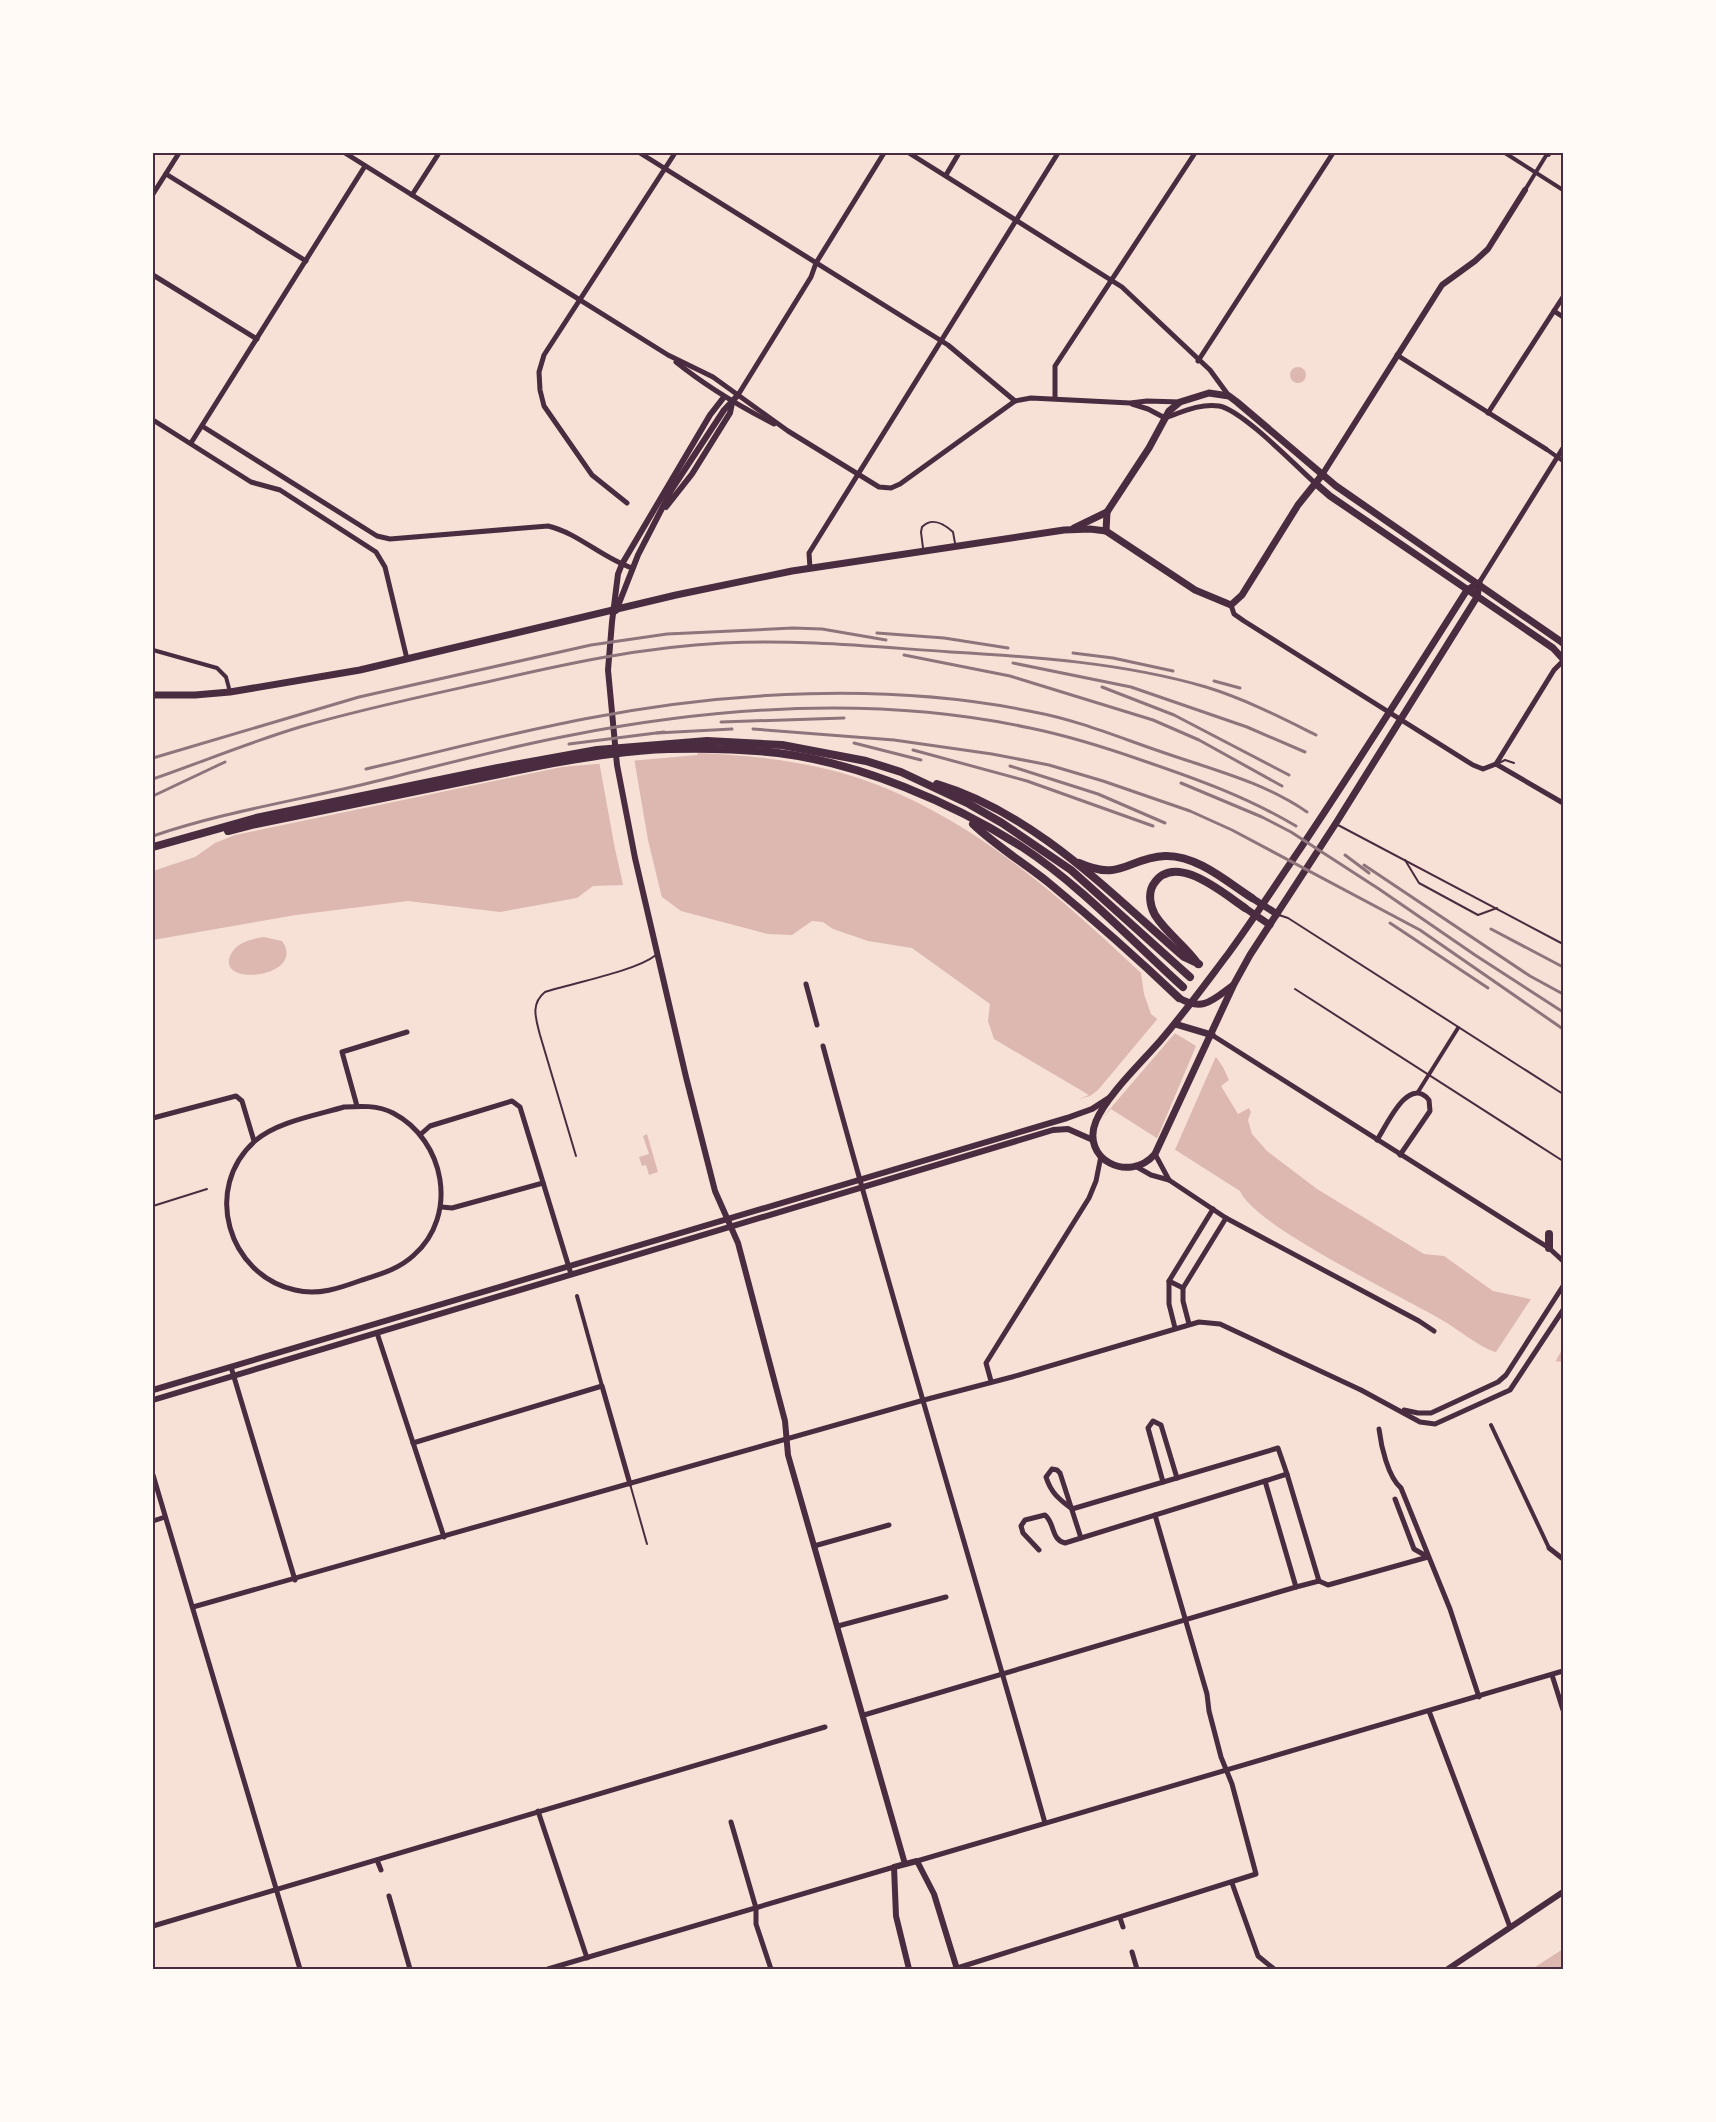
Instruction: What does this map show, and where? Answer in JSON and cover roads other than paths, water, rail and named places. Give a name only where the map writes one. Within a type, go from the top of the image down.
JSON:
[{"type":"highway","points":[[153,847],[256,818],[547,758],[634,746],[707,741],[782,745],[866,761],[951,788],[992,806],[1071,859],[1184,957],[1199,964],[1155,914],[1150,903],[1150,892],[1155,882],[1165,874],[1176,871],[1186,872],[1198,877],[1245,908]]},
{"type":"highway","points":[[153,853],[256,824],[597,756],[668,749],[780,753],[857,771],[925,795],[1022,848],[1064,879],[1183,987]]},
{"type":"highway","points":[[915,777],[994,819],[1071,870],[1190,977]]},
{"type":"highway","points":[[964,815],[984,835],[1049,883],[1089,917],[1179,998]]},
{"type":"highway","points":[[1071,859],[1094,869],[1117,870],[1151,858],[1177,857],[1206,869],[1252,898]]},
{"type":"highway","points":[[1549,1234],[1549,1248]]},
{"type":"main road","points":[[1106,531],[1107,513],[1149,448],[1169,411],[1180,402],[1209,393],[1229,396],[1344,492],[1563,643]]},
{"type":"main road","points":[[153,695],[230,692],[360,670],[676,595],[810,568],[1070,530],[1106,531],[1195,590],[1231,605],[1242,595],[1298,505],[1322,475]]},
{"type":"main road","points":[[1315,483],[1330,496],[1553,648],[1563,660]]},
{"type":"main road","points":[[1070,530],[1107,513]]},
{"type":"main road","points":[[1479,583],[1478,597],[1234,984],[1156,1152],[1149,1161],[1137,1167],[1117,1166],[1101,1156],[1092,1133],[1100,1114],[1112,1096],[1190,1005],[1256,915],[1467,590],[1479,583]]},
{"type":"main road","points":[[1322,815],[1336,823]]},
{"type":"main road","points":[[1252,898],[1277,914]]},
{"type":"main road","points":[[1245,908],[1270,925]]},
{"type":"main road","points":[[1179,998],[1190,1005],[1203,1004],[1211,1001],[1234,984]]},
{"type":"main road","points":[[1175,1024],[1212,1035]]},
{"type":"street","points":[[153,194],[179,153]]},
{"type":"street","points":[[345,153],[668,355],[713,377],[788,431],[879,487],[891,488],[1015,401],[1031,398],[1130,404],[1148,409],[1166,418],[1211,405],[1232,410],[1315,483]]},
{"type":"street","points":[[412,195],[439,153]]},
{"type":"street","points":[[639,153],[940,340],[1015,401]]},
{"type":"street","points":[[627,503],[592,475],[544,406],[539,372],[544,355],[675,153]]},
{"type":"street","points":[[612,622],[632,568],[672,489],[724,410],[738,395],[884,153]]},
{"type":"street","points":[[909,153],[1112,280],[1216,377],[1229,396]]},
{"type":"street","points":[[946,175],[959,153]]},
{"type":"street","points":[[810,568],[809,553],[1058,153]]},
{"type":"street","points":[[1055,398],[1055,366],[1194,153]]},
{"type":"street","points":[[1198,361],[1333,153]]},
{"type":"street","points":[[1505,153],[1563,190]]},
{"type":"street","points":[[1322,475],[1442,285],[1488,249],[1548,153]]},
{"type":"street","points":[[191,443],[365,166]]},
{"type":"street","points":[[166,174],[306,261]]},
{"type":"street","points":[[153,275],[256,339]]},
{"type":"street","points":[[1488,413],[1563,297]]},
{"type":"street","points":[[1554,311],[1563,317]]},
{"type":"street","points":[[668,355],[724,397],[788,431]]},
{"type":"street","points":[[1397,355],[1560,459]]},
{"type":"street","points":[[730,389],[710,415],[618,574],[608,670],[617,765],[632,846],[715,1191],[738,1243],[785,1421],[788,1455],[905,1864]]},
{"type":"street","points":[[1130,404],[1147,401],[1180,402]]},
{"type":"street","points":[[153,420],[251,482],[280,490],[376,552],[385,567],[407,659]]},
{"type":"street","points":[[202,426],[377,536],[390,539],[548,526],[560,529],[632,568]]},
{"type":"street","points":[[1479,583],[1560,459],[1563,448]]},
{"type":"street","points":[[1231,605],[1234,615],[1483,769],[1496,764],[1554,670],[1563,660]]},
{"type":"street","points":[[153,650],[217,668],[226,677],[230,692]]},
{"type":"street","points":[[1496,764],[1563,803]]},
{"type":"street","points":[[806,984],[817,1025]]},
{"type":"street","points":[[1418,1092],[1458,1028]]},
{"type":"street","points":[[357,1106],[342,1052],[407,1032]]},
{"type":"street","points":[[1212,1035],[1549,1248],[1563,1260]]},
{"type":"street","points":[[823,1046],[861,1188],[1045,1823]]},
{"type":"street","points":[[1377,1140],[1403,1100],[1412,1093],[1418,1092],[1429,1100],[1430,1111],[1400,1155]]},
{"type":"street","points":[[153,1118],[236,1096],[242,1101],[255,1141]]},
{"type":"street","points":[[153,1390],[1092,1109],[1112,1096]]},
{"type":"street","points":[[421,1134],[430,1126],[512,1101],[519,1107],[571,1274]]},
{"type":"street","points":[[357,1106],[374,1107],[393,1113],[421,1134],[437,1168],[442,1191],[442,1207],[429,1238],[415,1254],[397,1268],[331,1291],[306,1293],[285,1288],[261,1275],[243,1257],[228,1220],[230,1181],[238,1161],[255,1141],[276,1128],[344,1107],[357,1106]]},
{"type":"street","points":[[153,1400],[1053,1130],[1068,1129],[1093,1140]]},
{"type":"street","points":[[1156,1152],[1169,1180]]},
{"type":"street","points":[[991,1381],[986,1363],[1089,1198],[1096,1181],[1101,1156]]},
{"type":"street","points":[[1137,1167],[1151,1175],[1169,1180],[1226,1218],[1434,1331]]},
{"type":"street","points":[[442,1207],[452,1208],[543,1183]]},
{"type":"street","points":[[1175,1328],[1169,1304],[1169,1281],[1213,1209]]},
{"type":"street","points":[[1189,1324],[1183,1301],[1184,1288],[1226,1218]]},
{"type":"street","points":[[1169,1281],[1184,1288]]},
{"type":"street","points":[[1398,1408],[1418,1413],[1431,1413],[1489,1388],[1506,1375],[1563,1286]]},
{"type":"street","points":[[577,1296],[630,1484]]},
{"type":"street","points":[[193,1607],[295,1580],[991,1381],[1012,1377],[1199,1322],[1220,1324],[1398,1408],[1420,1422],[1435,1424],[1506,1392],[1518,1379],[1563,1310]]},
{"type":"street","points":[[377,1333],[444,1537]]},
{"type":"street","points":[[231,1367],[295,1580]]},
{"type":"street","points":[[413,1443],[602,1386]]},
{"type":"street","points":[[1163,1482],[1148,1428],[1153,1421],[1161,1425],[1177,1478]]},
{"type":"street","points":[[1491,1425],[1549,1548],[1563,1559]]},
{"type":"street","points":[[1379,1429],[1381,1446],[1396,1484],[1401,1488],[1450,1610],[1479,1697]]},
{"type":"street","points":[[1072,1509],[1278,1448],[1319,1581]]},
{"type":"street","points":[[1072,1509],[1050,1490],[1046,1477],[1052,1469],[1060,1473],[1072,1509],[1081,1538]]},
{"type":"street","points":[[1039,1550],[1023,1533],[1021,1526],[1025,1520],[1048,1516],[1056,1538],[1065,1542],[1287,1474]]},
{"type":"street","points":[[153,1475],[300,1969]]},
{"type":"street","points":[[1265,1481],[1296,1587]]},
{"type":"street","points":[[1395,1499],[1414,1549],[1428,1557]]},
{"type":"street","points":[[917,1861],[934,1894],[956,1969],[1256,1874],[1227,1770],[1221,1757],[1207,1694],[1155,1515]]},
{"type":"street","points":[[153,1521],[165,1517]]},
{"type":"street","points":[[814,1546],[890,1525]]},
{"type":"street","points":[[864,1715],[1296,1587],[1319,1581],[1328,1586],[1428,1557]]},
{"type":"street","points":[[838,1626],[946,1597]]},
{"type":"street","points":[[548,1969],[1563,1671]]},
{"type":"street","points":[[1551,1675],[1563,1710]]},
{"type":"street","points":[[1429,1711],[1510,1927]]},
{"type":"street","points":[[153,1926],[825,1727]]},
{"type":"street","points":[[538,1811],[587,1958]]},
{"type":"street","points":[[731,1822],[756,1908],[756,1924],[771,1969]]},
{"type":"street","points":[[377,1860],[381,1870]]},
{"type":"street","points":[[894,1867],[896,1916],[909,1969]]},
{"type":"street","points":[[1232,1883],[1258,1956],[1274,1968]]},
{"type":"street","points":[[1448,1969],[1563,1892]]},
{"type":"street","points":[[389,1896],[410,1969]]},
{"type":"street","points":[[1120,1917],[1123,1927]]},
{"type":"street","points":[[1132,1952],[1137,1969]]},
{"type":"street","points":[[577,1961],[579,1969]]},
{"type":"lane","points":[[923,551],[922,527],[931,521],[936,521],[953,532],[956,546]]},
{"type":"lane","points":[[1496,764],[1505,760],[1514,763]]},
{"type":"lane","points":[[1336,823],[1563,944]]},
{"type":"lane","points":[[1405,860],[1419,883],[1478,915],[1498,908]]},
{"type":"lane","points":[[1277,914],[1288,918],[1563,1094]]},
{"type":"lane","points":[[576,1156],[540,1035],[535,1004],[545,992],[649,961],[658,953]]},
{"type":"lane","points":[[1295,989],[1563,1161]]},
{"type":"lane","points":[[153,1206],[207,1188]]},
{"type":"lane","points":[[630,1484],[647,1544]]},
{"type":"railway","points":[[153,758],[359,697],[591,645],[667,634],[793,628],[822,629],[886,640]]},
{"type":"railway","points":[[877,633],[944,638],[1008,648]]},
{"type":"railway","points":[[153,779],[323,720],[604,657],[663,648],[723,643],[837,644],[1080,662],[1144,672],[1206,687],[1235,697],[1316,735]]},
{"type":"railway","points":[[1073,653],[1113,658],[1173,671]]},
{"type":"railway","points":[[904,655],[1010,676],[1153,720],[1199,740],[1282,786]]},
{"type":"railway","points":[[1013,663],[1131,687],[1247,727],[1305,752]]},
{"type":"railway","points":[[1214,681],[1240,688]]},
{"type":"railway","points":[[1102,687],[1174,715],[1289,775]]},
{"type":"railway","points":[[366,769],[529,730],[638,709],[694,702],[809,694],[923,696],[1034,712],[1097,729],[1254,784],[1307,812]]},
{"type":"railway","points":[[153,836],[236,813],[548,740],[685,717],[801,709],[917,712],[974,718],[1045,731],[1102,747],[1202,782],[1240,797],[1296,826]]},
{"type":"railway","points":[[721,722],[844,718]]},
{"type":"railway","points":[[657,733],[732,729]]},
{"type":"railway","points":[[753,729],[894,740],[992,754],[1049,765],[1190,811],[1232,830],[1420,930],[1563,1029]]},
{"type":"railway","points":[[569,744],[664,732]]},
{"type":"railway","points":[[854,743],[921,760]]},
{"type":"railway","points":[[913,750],[1027,781],[1153,826]]},
{"type":"railway","points":[[153,796],[225,762]]},
{"type":"railway","points":[[1010,766],[1098,794],[1165,823]]},
{"type":"railway","points":[[1181,783],[1262,817],[1291,832],[1563,1012]]},
{"type":"railway","points":[[1345,855],[1369,873]]},
{"type":"railway","points":[[1364,865],[1530,976],[1563,994]]},
{"type":"railway","points":[[1390,923],[1488,988]]},
{"type":"railway","points":[[1491,929],[1563,967]]}]
